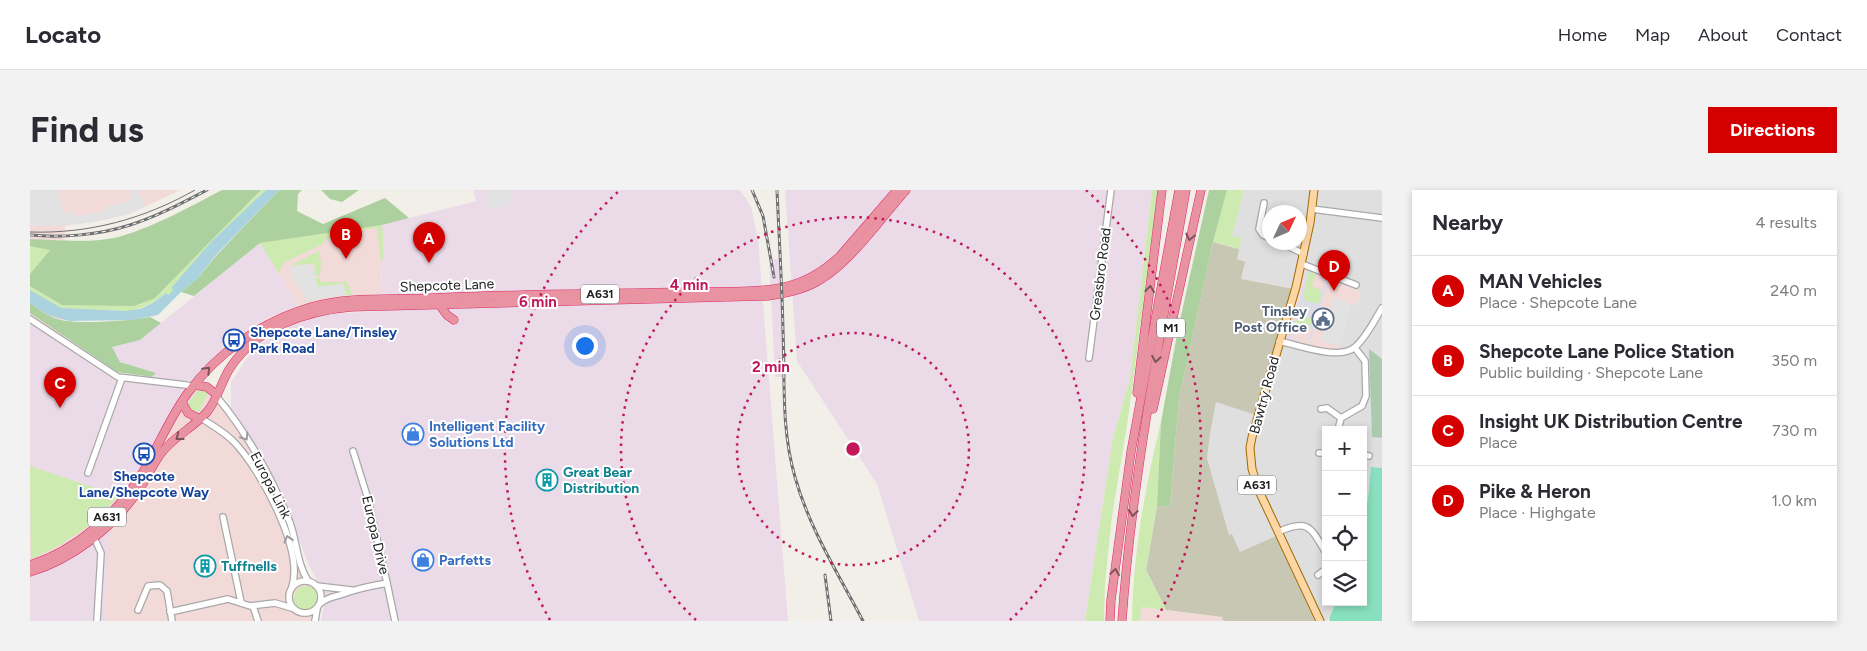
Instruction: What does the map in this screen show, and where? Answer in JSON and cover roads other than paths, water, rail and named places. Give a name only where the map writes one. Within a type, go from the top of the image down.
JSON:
[{"type":"highway","name":"Shepcote Lane","points":[[30,572],[64,557],[112,517],[127,495],[168,446],[201,418],[217,396],[227,372],[244,350],[263,331],[296,318],[336,308],[440,304],[454,300],[785,287],[811,278],[832,264],[897,190]]},
{"type":"highway","name":"Shepcote Lane","points":[[112,517],[116,511],[121,512],[135,496],[183,401],[194,386],[222,356],[295,312],[321,305],[350,301],[768,296],[789,293],[823,278],[837,268],[906,190]]},
{"type":"highway","points":[[1132,442],[1162,190]]},
{"type":"highway","name":"M1","points":[[1110,621],[1111,600],[1132,442],[1179,190]]},
{"type":"highway","name":"M1","points":[[1122,621],[1126,571],[1152,381],[1186,190]]},
{"type":"highway","name":"M1","points":[[1140,465],[1201,190]]},
{"type":"highway","points":[[440,304],[447,315],[454,320]]},
{"type":"highway","points":[[222,356],[227,372]]},
{"type":"highway","points":[[194,386],[207,387],[217,396]]},
{"type":"highway","points":[[183,401],[188,413],[201,418]]},
{"type":"highway","name":"Shepcote Lane","points":[[30,565],[93,534]]},
{"type":"main road","name":"Bawtry Road","points":[[1314,190],[1302,264],[1254,425],[1250,448],[1255,480],[1320,621]]},
{"type":"street","name":"Greasbro Road","points":[[1090,358],[1111,190]]},
{"type":"street","points":[[1312,209],[1382,218]]},
{"type":"street","points":[[1262,214],[1259,230],[1262,234]]},
{"type":"street","points":[[1296,250],[1304,254]]},
{"type":"street","points":[[1302,264],[1356,285]]},
{"type":"street","points":[[1279,341],[1345,353],[1355,348],[1382,308]]},
{"type":"street","points":[[30,319],[107,372],[122,378],[194,386]]},
{"type":"street","points":[[1339,426],[1341,418],[1362,406],[1366,396],[1364,361],[1355,348]]},
{"type":"street","points":[[88,473],[122,378]]},
{"type":"street","points":[[175,384],[181,390],[183,401]]},
{"type":"street","name":"Europa Link","points":[[217,396],[240,430],[273,486],[294,533],[302,570],[308,581]]},
{"type":"street","points":[[1320,409],[1327,408],[1341,418]]},
{"type":"street","name":"Europa Link","points":[[201,418],[234,442],[251,463],[269,493],[280,516],[292,553],[294,577],[291,590]]},
{"type":"street","name":"Europa Drive","points":[[319,606],[328,598],[351,590],[388,583],[368,499],[353,451]]},
{"type":"street","points":[[223,517],[241,602]]},
{"type":"street","points":[[1278,532],[1297,524],[1307,527],[1322,547]]},
{"type":"street","points":[[93,534],[101,553],[97,621]]},
{"type":"street","points":[[1318,575],[1322,572]]},
{"type":"street","points":[[275,603],[299,582],[308,581],[317,586],[321,594],[315,621]]},
{"type":"street","points":[[388,583],[395,621]]},
{"type":"street","points":[[138,610],[148,586],[160,585],[167,591],[172,621]]},
{"type":"street","name":"Europa Drive","points":[[317,586],[351,590]]},
{"type":"street","points":[[291,590],[289,600],[292,608]]},
{"type":"street","points":[[170,612],[228,599],[253,606],[275,603],[309,614],[319,606]]},
{"type":"street","points":[[253,606],[258,621]]},
{"type":"street","points":[[299,612],[305,620]]},
{"type":"water","points":[[266,190],[279,190],[215,256],[199,277],[158,315],[133,320],[69,321],[48,315],[30,303],[30,290],[61,308],[126,311],[140,309],[153,303],[166,293],[169,295],[173,290],[172,287],[211,242]]},
{"type":"tram line","points":[[30,232],[74,230],[116,223],[156,209],[195,190]]},
{"type":"railway","points":[[30,235],[80,235],[118,228],[159,214],[207,190]]},
{"type":"railway","points":[[752,190],[763,216],[774,277]]},
{"type":"railway","points":[[777,190],[783,313],[784,404],[791,459],[808,515],[863,621]]},
{"type":"railway","points":[[825,575],[831,621]]},
{"type":"place","name":"Shepcote Lane Police Station","points":[[346,259]]},
{"type":"place","name":"MAN Vehicles","points":[[429,263]]},
{"type":"place","name":"Pike & Heron","points":[[1334,291]]},
{"type":"place","name":"Tinsley Post Office","points":[[1323,319]]},
{"type":"place","name":"Shepcote Lane/Tinsley Park Road","points":[[234,340]]},
{"type":"place","name":"Insight UK Distribution Centre","points":[[60,408]]},
{"type":"place","name":"Intelligent Facility Solutions Ltd","points":[[413,434]]},
{"type":"place","name":"Shepcote Lane/Shepcote Way","points":[[144,454]]},
{"type":"place","name":"Great Bear Distribution","points":[[547,480]]},
{"type":"place","name":"Parfetts","points":[[423,560]]},
{"type":"place","name":"Tuffnells","points":[[205,566]]}]
